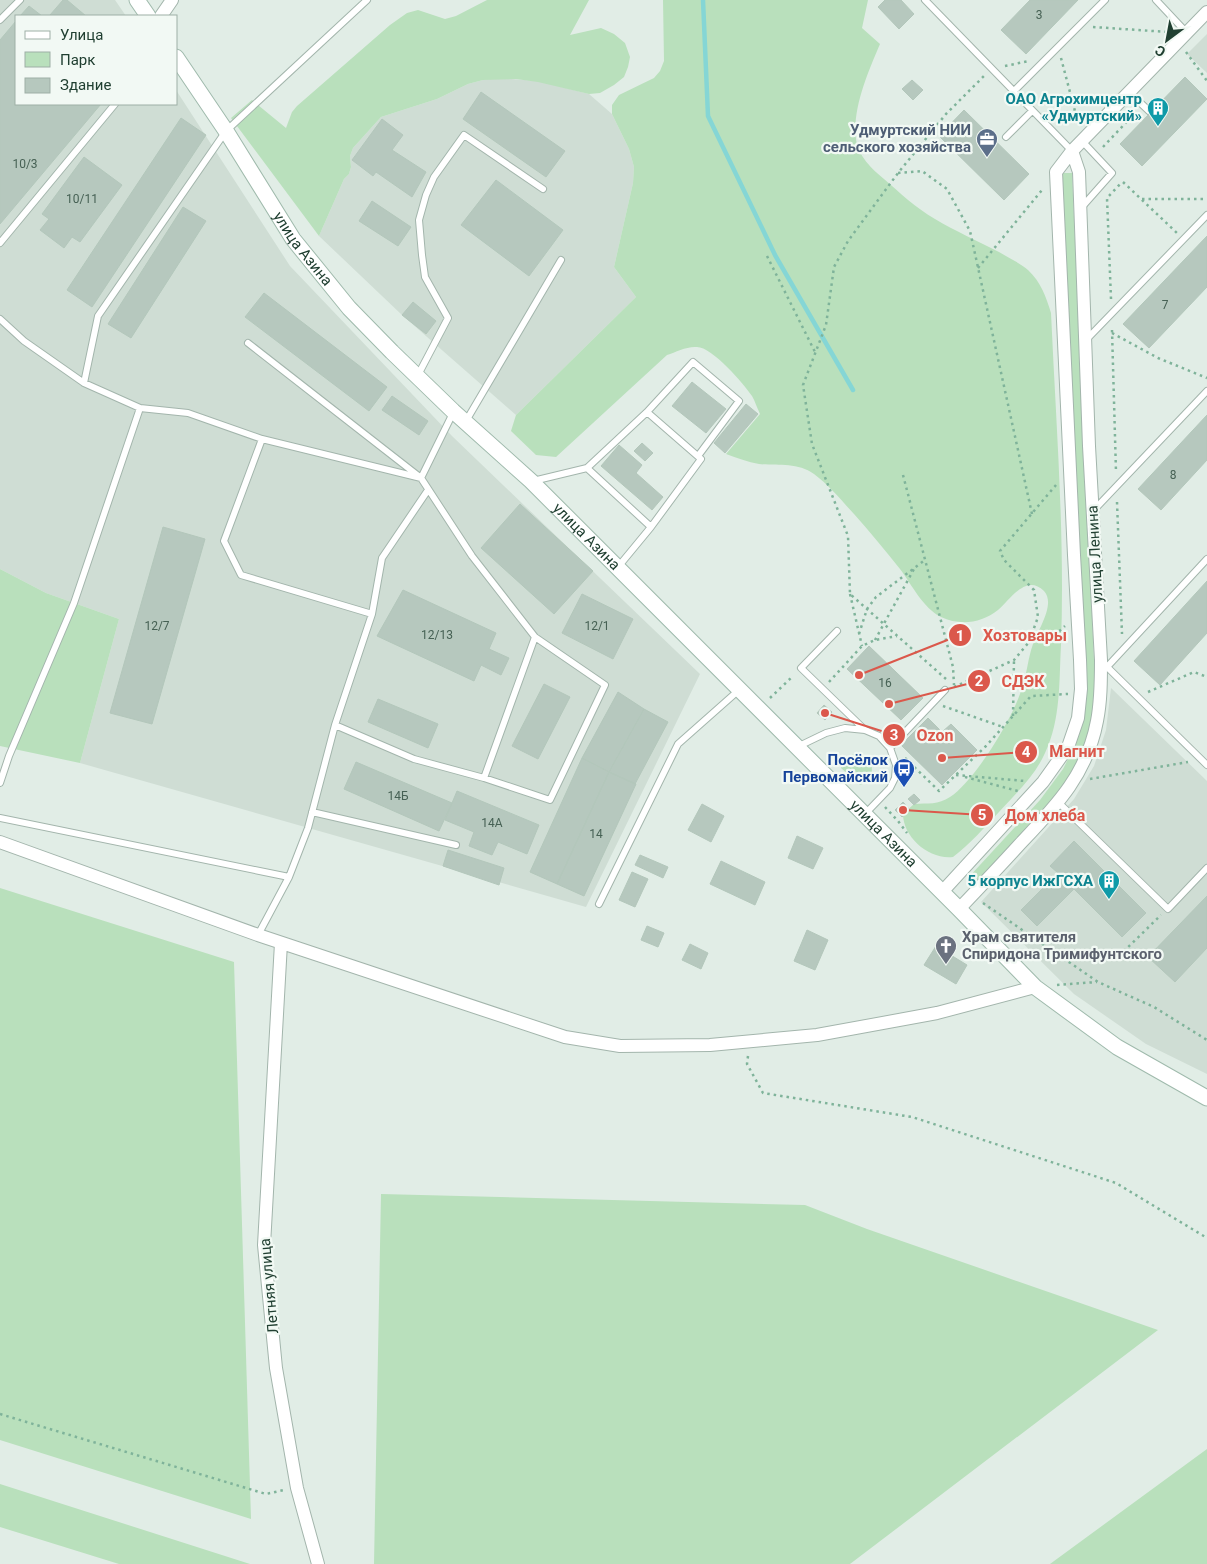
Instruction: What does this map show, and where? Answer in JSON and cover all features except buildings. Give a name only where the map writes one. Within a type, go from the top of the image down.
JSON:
[{"type":"street","points":[[137,0],[147,15]]},
{"type":"street","points":[[162,15],[172,0]]},
{"type":"street","points":[[1056,172],[1072,151],[1207,12]]},
{"type":"street","name":"улица Азина","points":[[178,60],[226,131],[293,239],[350,308],[417,376],[531,481],[1035,987],[1118,1048],[1207,1098]]},
{"type":"street","name":"улица Ленина","points":[[959,909],[1059,803],[1074,781],[1087,755],[1097,722],[1104,664],[1093,511],[1078,172],[1072,151]]},
{"type":"street","name":"улица Ленина","points":[[942,892],[1032,795],[1056,766],[1068,747],[1078,718],[1081,688],[1056,172]]},
{"type":"street","points":[[0,842],[281,943],[565,1037],[620,1046],[710,1045],[817,1035],[937,1014],[1035,987]]},
{"type":"street","name":"Летняя улица","points":[[281,943],[264,1246],[276,1368],[297,1488],[318,1564]]},
{"type":"lane","points":[[0,20],[20,0]]},
{"type":"lane","points":[[84,383],[98,316],[226,131],[367,0]]},
{"type":"lane","points":[[924,0],[1072,151]]},
{"type":"lane","points":[[1013,92],[1105,0]]},
{"type":"lane","points":[[1156,0],[1182,37]]},
{"type":"lane","points":[[1130,92],[1149,111]]},
{"type":"lane","points":[[0,243],[114,105]]},
{"type":"lane","points":[[1006,137],[1032,111]]},
{"type":"lane","points":[[417,376],[448,318],[425,277],[422,255],[420,220],[426,195],[434,177],[464,134],[543,189]]},
{"type":"lane","points":[[1080,208],[1112,173],[1095,155],[1086,137]]},
{"type":"lane","points":[[1085,341],[1207,215]]},
{"type":"lane","points":[[465,422],[561,260]]},
{"type":"lane","points":[[0,319],[24,341],[84,383],[140,408],[188,413],[262,439],[421,478]]},
{"type":"lane","points":[[248,343],[421,478],[472,556],[535,637],[606,685],[550,800],[484,778],[414,759],[335,725]]},
{"type":"lane","points":[[531,481],[576,469],[587,468],[646,412],[693,362],[739,401],[698,456]]},
{"type":"lane","points":[[1093,511],[1207,391]]},
{"type":"lane","points":[[0,782],[9,756],[74,603],[140,408]]},
{"type":"lane","points":[[421,478],[454,412]]},
{"type":"lane","points":[[617,568],[651,527],[701,459],[646,412]]},
{"type":"lane","points":[[262,439],[224,541],[241,576],[372,614]]},
{"type":"lane","points":[[587,468],[651,527]]},
{"type":"lane","points":[[258,935],[289,877],[308,828],[335,725],[372,614],[382,558],[428,490]]},
{"type":"lane","points":[[1207,559],[1123,650],[1104,664],[1207,765]]},
{"type":"lane","points":[[837,631],[801,668],[865,730]]},
{"type":"lane","points":[[484,778],[535,637]]},
{"type":"lane","points":[[598,904],[678,744],[740,689]]},
{"type":"lane","points":[[892,746],[945,690]]},
{"type":"lane","points":[[797,747],[845,728],[865,730],[879,736],[892,746],[896,765],[895,778],[890,788],[864,815]]},
{"type":"lane","points":[[0,754],[9,756]]},
{"type":"lane","points":[[1059,803],[1168,909],[1207,868]]},
{"type":"lane","points":[[312,812],[456,845]]},
{"type":"lane","points":[[0,818],[289,877]]},
{"type":"path","points":[[1079,26],[1182,37],[1207,81]]},
{"type":"path","points":[[1058,48],[1076,115],[1086,137]]},
{"type":"path","points":[[862,646],[850,594],[848,536],[812,444],[803,385],[826,325],[834,267],[848,241],[898,173],[946,114],[991,69],[1050,56]]},
{"type":"path","points":[[1095,155],[1143,105]]},
{"type":"path","points":[[898,173],[922,172],[947,189],[970,231],[1032,514]]},
{"type":"path","points":[[978,268],[1056,172]]},
{"type":"path","points":[[1112,173],[1183,239]]},
{"type":"path","points":[[1122,182],[1107,198],[1123,650]]},
{"type":"path","points":[[1142,199],[1207,199]]},
{"type":"path","points":[[767,256],[816,352]]},
{"type":"path","points":[[1112,333],[1158,358],[1207,378]]},
{"type":"path","points":[[945,690],[1014,660],[1029,642],[1038,617],[1034,590],[1004,560],[1000,551],[1070,468]]},
{"type":"path","points":[[903,475],[953,668],[954,686]]},
{"type":"path","points":[[859,634],[867,609],[876,597],[925,560]]},
{"type":"path","points":[[876,640],[914,568]]},
{"type":"path","points":[[850,594],[954,686]]},
{"type":"path","points":[[823,688],[862,646],[876,640],[897,636]]},
{"type":"path","points":[[1013,716],[1014,660]]},
{"type":"path","points":[[759,708],[801,668]]},
{"type":"path","points":[[1138,697],[1194,672],[1207,677]]},
{"type":"path","points":[[892,746],[939,791],[1031,696],[1070,694]]},
{"type":"path","points":[[934,702],[1003,727]]},
{"type":"path","points":[[956,774],[1032,795]]},
{"type":"path","points":[[972,896],[1098,982],[1154,1007],[1207,1040]]},
{"type":"path","points":[[1120,956],[1168,909]]},
{"type":"path","points":[[1035,987],[1098,982]]},
{"type":"path","points":[[750,1042],[747,1064],[763,1093],[912,1117],[1098,1177],[1116,1183],[1207,1238]]},
{"type":"path","points":[[0,1414],[266,1494],[297,1488]]},
{"type":"shaded area","points":[[0,0],[115,0],[125,15],[15,15],[15,105],[178,105],[178,93],[290,266],[452,436],[700,674],[586,907],[80,763],[119,619],[46,593],[0,569]]},
{"type":"shaded area","points":[[1207,34],[1207,73],[1187,54]]},
{"type":"shaded area","points":[[498,78],[538,81],[589,94],[612,114],[629,149],[634,167],[633,183],[614,267],[636,297],[516,415],[402,315],[319,236],[344,179],[349,174],[351,167],[350,156],[353,148],[381,117],[437,99],[468,84]]},
{"type":"shaded area","points":[[1111,688],[1207,781],[1207,1074],[1146,1044],[1074,994],[981,902],[1074,799],[1094,766],[1106,730]]},
{"type":"green space","points":[[487,0],[589,0],[570,35],[601,28],[614,34],[625,43],[630,57],[624,77],[600,93],[589,94],[516,79],[483,80],[468,84],[437,99],[381,117],[353,148],[350,156],[351,167],[349,174],[344,179],[319,236],[231,118],[252,100],[286,128],[292,112],[297,106],[390,25],[407,13],[418,10],[445,19],[456,16]]},
{"type":"green space","points":[[663,0],[868,0],[862,28],[880,44],[862,91],[856,115],[856,139],[860,151],[879,175],[928,215],[1025,267],[1040,285],[1049,307],[1051,313],[1062,562],[1061,645],[1057,714],[1050,740],[1036,769],[982,830],[953,857],[935,855],[912,839],[904,823],[903,814],[914,804],[946,800],[960,789],[982,763],[1018,700],[1031,649],[1047,610],[1047,596],[1044,591],[1037,586],[1025,586],[992,614],[971,622],[948,620],[935,613],[918,596],[900,569],[866,528],[835,493],[814,474],[794,466],[759,464],[726,454],[760,414],[752,396],[727,367],[711,353],[697,347],[689,347],[667,355],[556,457],[536,455],[511,431],[516,415],[636,297],[614,267],[633,183],[634,167],[629,149],[612,114],[612,105],[619,95],[654,78],[660,71],[664,61]]},
{"type":"green space","points":[[1062,173],[1072,173],[1094,660],[1094,707],[1092,722],[1082,754],[1072,775],[1050,804],[975,884],[968,878],[1040,800],[1063,769],[1073,749],[1082,718]]},
{"type":"green space","points":[[0,569],[46,593],[119,619],[80,763],[0,746]]},
{"type":"green space","points":[[854,754],[866,757],[872,766],[870,777],[860,785],[841,768],[845,759]]},
{"type":"green space","points":[[0,888],[234,962],[251,1519],[0,1440]]},
{"type":"green space","points":[[381,1194],[805,1205],[867,1229],[1158,1330],[850,1564],[374,1564]]},
{"type":"green space","points":[[1207,1449],[1207,1564],[1050,1564]]},
{"type":"green space","points":[[0,1484],[250,1564],[119,1564],[0,1527]]},
{"type":"waterway","points":[[703,0],[708,116],[775,255],[853,390]]},
{"type":"place","name":"ОАО Агрохимцентр «Удмуртский»","points":[[1158,127]]},
{"type":"place","name":"Удмуртский НИИ сельского хозяйства","points":[[987,158]]},
{"type":"place","name":"Хозтовары","points":[[859,675]]},
{"type":"place","name":"СДЭК","points":[[889,704]]},
{"type":"place","name":"Ozon","points":[[825,713]]},
{"type":"place","name":"Магнит","points":[[942,758]]},
{"type":"place","name":"Посёлок Первомайский","points":[[904,788]]},
{"type":"place","name":"Дом хлеба","points":[[903,810]]},
{"type":"place","name":"5 корпус ИжГСХА","points":[[1109,900]]},
{"type":"place","name":"Храм святителя Спиридона Тримифунтского","points":[[946,965]]}]
